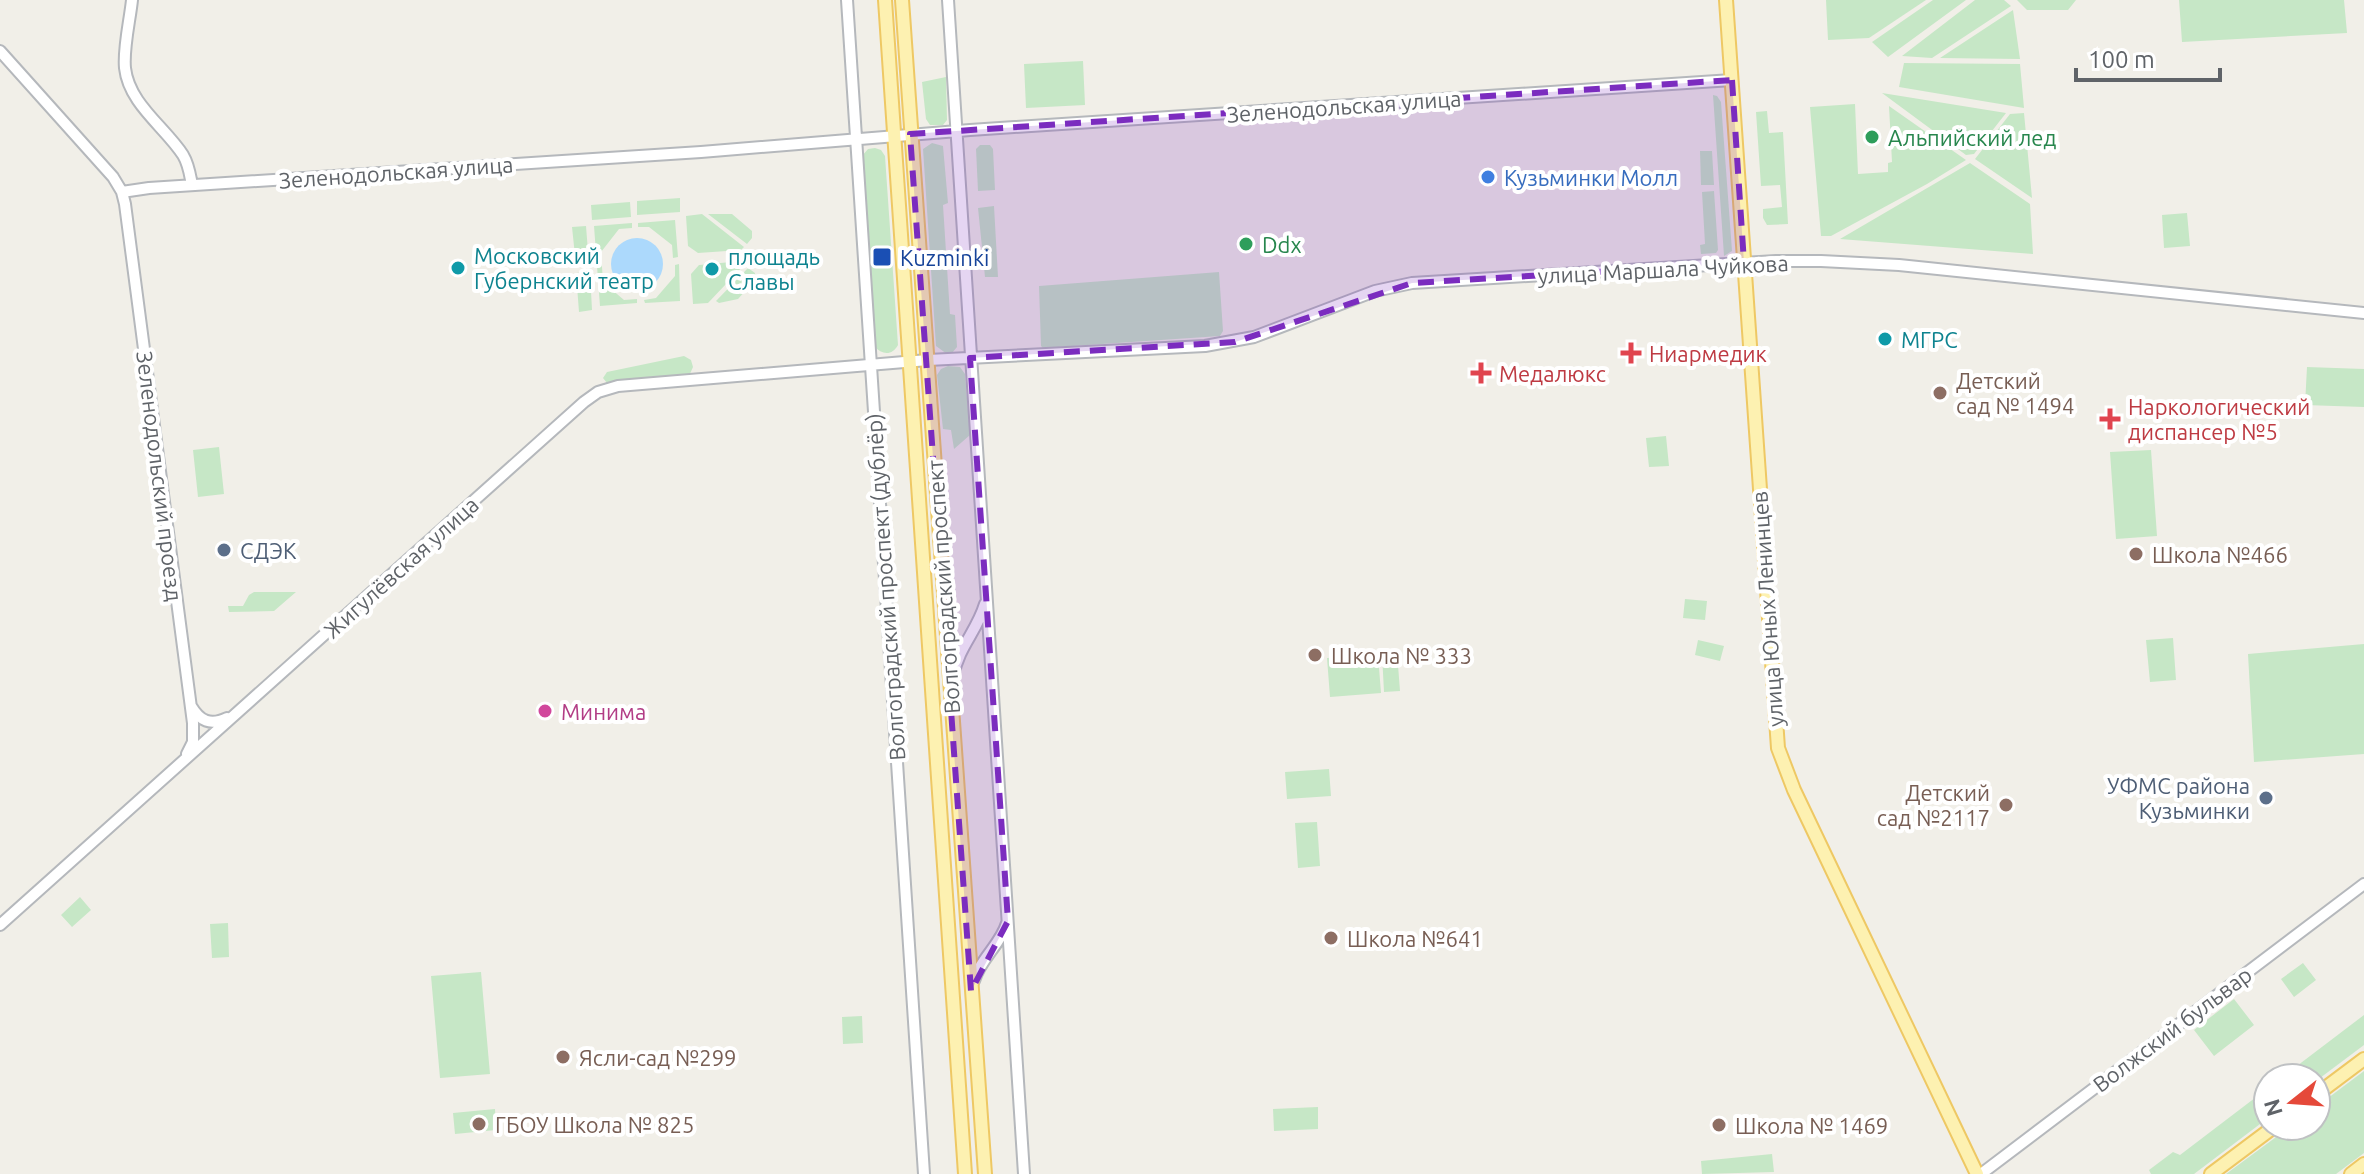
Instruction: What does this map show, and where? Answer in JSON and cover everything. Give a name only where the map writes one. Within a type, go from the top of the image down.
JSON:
[{"type":"main road","name":"Волгоградский проспект","points":[[885,0],[965,1174]]},
{"type":"main road","name":"Волгоградский проспект","points":[[902,0],[985,1174]]},
{"type":"main road","name":"улица Юных Ленинцев","points":[[1726,0],[1778,748],[1794,790],[1979,1174]]},
{"type":"main road","points":[[2332,1083],[2364,1059]]},
{"type":"main road","points":[[2211,1174],[2254,1142]]},
{"type":"main road","points":[[2351,1174],[2364,1164]]},
{"type":"street","points":[[132,0],[125,67],[129,85],[135,97],[183,155],[192,185]]},
{"type":"street","name":"Волгоградский проспект (дублёр)","points":[[847,0],[924,1174]]},
{"type":"street","points":[[948,0],[1024,1174]]},
{"type":"street","points":[[0,51],[113,177],[122,192]]},
{"type":"street","name":"Зеленодольская улица","points":[[122,192],[701,152],[894,135],[1732,80]]},
{"type":"street","name":"Зеленодольский проезд","points":[[122,192],[193,723],[193,742],[185,760]]},
{"type":"street","name":"улица Маршала Чуйкова","points":[[928,360],[1199,347],[1235,342],[1375,291],[1412,283],[1776,261],[1899,265],[2364,313]]},
{"type":"street","name":"Жигулёвская улица","points":[[0,925],[598,392],[618,386],[928,360]]},
{"type":"street","points":[[950,690],[961,647],[981,616],[988,595]]},
{"type":"street","points":[[190,703],[203,721],[211,723],[228,718],[242,708]]},
{"type":"street","name":"Волжский бульвар","points":[[1979,1174],[2364,884]]},
{"type":"street","points":[[971,991],[976,972],[1008,921]]},
{"type":"highlighted area","points":[[1732,80],[1744,263],[1412,283],[1235,342],[970,358],[1008,921],[971,991],[910,134]]},
{"type":"green space","points":[[1826,0],[1926,0],[1869,38],[1828,40]]},
{"type":"green space","points":[[1933,0],[1966,0],[1888,57],[1872,42]]},
{"type":"green space","points":[[1975,0],[2004,0],[2011,6],[1932,58],[1902,56]]},
{"type":"green space","points":[[2017,0],[2076,0],[2068,10],[2027,10]]},
{"type":"green space","points":[[2179,0],[2344,0],[2347,33],[2182,42]]},
{"type":"green space","points":[[2013,10],[2020,59],[1940,58]]},
{"type":"green space","points":[[1083,61],[1085,105],[1026,108],[1024,64]]},
{"type":"green space","points":[[1904,63],[2020,64],[2024,108],[1899,87]]},
{"type":"green space","points":[[946,77],[947,120],[943,125],[930,125],[926,119],[922,82]]},
{"type":"green space","points":[[1882,93],[2006,113],[1974,154],[1966,155]]},
{"type":"green space","points":[[1713,95],[1721,102],[1732,251],[1724,256]]},
{"type":"green space","points":[[1855,104],[1858,174],[1888,172],[1888,163],[1892,162],[1889,106],[1966,160],[1831,236],[1821,236],[1810,107]]},
{"type":"green space","points":[[1767,111],[1769,133],[1783,132],[1788,224],[1767,225],[1763,218],[1763,209],[1782,207],[1780,185],[1761,186],[1756,112]]},
{"type":"green space","points":[[2024,113],[2032,198],[1975,159],[2010,114]]},
{"type":"green space","points":[[932,143],[943,146],[948,203],[943,205],[950,314],[955,315],[957,347],[947,354],[936,346],[923,149]]},
{"type":"green space","points":[[980,145],[990,145],[993,149],[995,190],[978,191],[976,149]]},
{"type":"green space","points":[[875,148],[885,156],[898,345],[887,353],[874,346],[862,156],[868,149]]},
{"type":"green space","points":[[1700,151],[1712,151],[1714,185],[1701,185]]},
{"type":"green space","points":[[1970,163],[2030,204],[2033,254],[1840,239]]},
{"type":"green space","points":[[1714,191],[1718,250],[1716,253],[1701,254],[1700,245],[1705,244],[1702,192]]},
{"type":"green space","points":[[680,198],[680,212],[637,215],[637,201]]},
{"type":"green space","points":[[630,202],[631,217],[592,220],[591,205]]},
{"type":"green space","points":[[994,206],[998,277],[985,277],[978,208]]},
{"type":"green space","points":[[2187,213],[2190,246],[2164,248],[2162,215]]},
{"type":"green space","points":[[702,214],[744,247],[741,250],[698,253],[688,246],[686,216]]},
{"type":"green space","points":[[708,214],[732,214],[752,231],[752,238],[747,244]]},
{"type":"green space","points":[[675,220],[678,257],[673,258],[672,245],[649,227],[638,227],[638,223]]},
{"type":"green space","points":[[632,223],[632,228],[619,229],[601,252],[603,282],[624,300],[637,299],[637,303],[600,306],[594,226]]},
{"type":"green space","points":[[586,226],[589,264],[576,265],[572,227]]},
{"type":"green space","points":[[742,261],[745,264],[708,303],[693,304],[691,274],[699,265]]},
{"type":"green space","points":[[679,264],[680,301],[645,303],[644,300],[656,298],[675,276],[675,265]]},
{"type":"green space","points":[[748,268],[755,273],[755,280],[738,299],[716,301]]},
{"type":"green space","points":[[590,272],[592,310],[579,312],[576,273]]},
{"type":"green space","points":[[1219,272],[1223,331],[1220,336],[1041,346],[1039,286]]},
{"type":"green space","points":[[684,356],[691,360],[693,367],[689,376],[607,383],[603,378],[607,372]]},
{"type":"green space","points":[[948,366],[960,367],[965,374],[970,435],[954,449],[951,430],[943,429],[937,375]]},
{"type":"green space","points":[[2307,367],[2364,369],[2364,407],[2305,405]]},
{"type":"green space","points":[[1666,436],[1669,466],[1649,467],[1646,438]]},
{"type":"green space","points":[[219,447],[224,494],[198,497],[193,450]]},
{"type":"green space","points":[[2151,450],[2157,536],[2116,539],[2110,452]]},
{"type":"green space","points":[[254,592],[296,592],[274,611],[229,612],[228,606],[243,606]]},
{"type":"green space","points":[[1685,599],[1707,601],[1705,620],[1683,618]]},
{"type":"green space","points":[[2173,638],[2176,680],[2150,682],[2146,640]]},
{"type":"green space","points":[[1698,640],[1724,646],[1720,661],[1695,655]]},
{"type":"green space","points":[[2364,644],[2364,754],[2254,762],[2248,654]]},
{"type":"green space","points":[[1397,652],[1400,691],[1384,692],[1382,654]]},
{"type":"green space","points":[[1378,655],[1381,693],[1330,697],[1327,658]]},
{"type":"green space","points":[[1329,769],[1331,796],[1287,799],[1285,772]]},
{"type":"green space","points":[[1317,822],[1320,866],[1298,868],[1295,823]]},
{"type":"green space","points":[[80,897],[91,910],[72,927],[61,915]]},
{"type":"green space","points":[[228,923],[229,957],[212,958],[210,924]]},
{"type":"green space","points":[[2303,963],[2316,980],[2294,997],[2281,979]]},
{"type":"green space","points":[[481,972],[490,1074],[440,1078],[431,976]]},
{"type":"green space","points":[[2234,999],[2254,1025],[2214,1056],[2194,1030]]},
{"type":"green space","points":[[2364,1015],[2364,1045],[2332,1069],[2332,1062],[2302,1062]]},
{"type":"green space","points":[[862,1016],[863,1043],[843,1044],[842,1017]]},
{"type":"green space","points":[[2364,1071],[2364,1153],[2336,1174],[2226,1174],[2269,1142],[2332,1142],[2332,1095]]},
{"type":"green space","points":[[2252,1100],[2252,1130],[2194,1174],[2151,1174],[2149,1170],[2173,1152],[2180,1155]]},
{"type":"green space","points":[[1318,1107],[1318,1129],[1274,1131],[1273,1109]]},
{"type":"green space","points":[[495,1109],[496,1130],[455,1134],[453,1113]]},
{"type":"green space","points":[[1772,1154],[1774,1172],[1702,1174],[1701,1161]]},
{"type":"water","points":[[637,238],[655,246],[663,264],[655,282],[637,290],[619,282],[611,264],[619,246]]},
{"type":"place","name":"Альпийский лед","points":[[1872,137]]},
{"type":"place","name":"Кузьминки Молл","points":[[1488,177]]},
{"type":"place","name":"Ddx","points":[[1246,244]]},
{"type":"place","name":"Kuzminki","points":[[882,257]]},
{"type":"place","name":"Московский Губернский театр","points":[[458,268]]},
{"type":"place","name":"площадь Славы","points":[[712,269]]},
{"type":"place","name":"МГРС","points":[[1885,339]]},
{"type":"place","name":"Ниармедик","points":[[1631,353]]},
{"type":"place","name":"Медалюкс","points":[[1481,373]]},
{"type":"place","name":"Детский сад № 1494","points":[[1940,393]]},
{"type":"place","name":"Наркологический диспансер №5","points":[[2110,419]]},
{"type":"place","name":"СДЭК","points":[[224,550]]},
{"type":"place","name":"Школа №466","points":[[2136,554]]},
{"type":"place","name":"Школа № 333","points":[[1315,655]]},
{"type":"place","name":"Минима","points":[[545,711]]},
{"type":"place","name":"УФМС района Кузьминки","points":[[2266,798]]},
{"type":"place","name":"Детский сад №2117","points":[[2006,805]]},
{"type":"place","name":"Школа №641","points":[[1331,938]]},
{"type":"place","name":"Ясли-сад №299","points":[[563,1057]]},
{"type":"place","name":"ГБОУ Школа № 825","points":[[479,1124]]},
{"type":"place","name":"Школа № 1469","points":[[1719,1125]]}]
